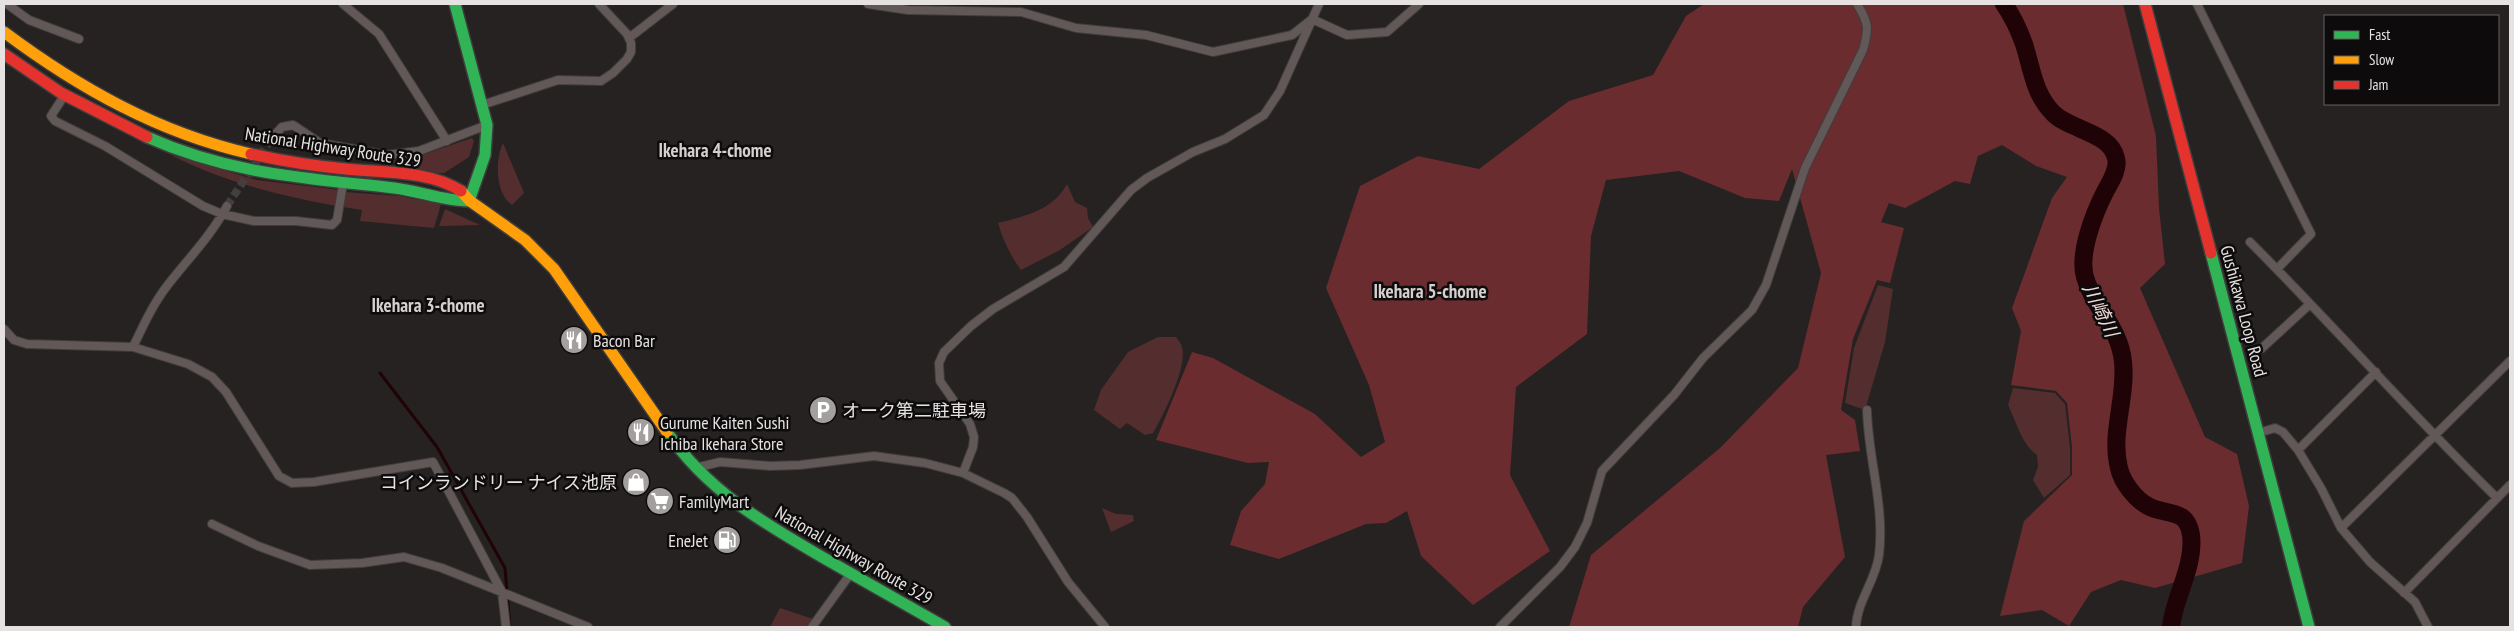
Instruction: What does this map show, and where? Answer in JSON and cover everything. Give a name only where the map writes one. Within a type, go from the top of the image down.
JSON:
[{"type":"main road","points":[[455,4],[487,126],[485,155],[470,201]]},
{"type":"main road","name":"Gushikawa Loop Road","points":[[2145,4],[2309,627]]},
{"type":"main road","name":"National Highway Route 329","points":[[4,32],[48,66],[85,89],[129,113],[172,130],[256,155],[418,177],[461,190],[470,201],[513,228],[536,248],[554,268],[681,452],[695,468],[758,520],[945,627]]},
{"type":"main road","name":"National Highway Route 329","points":[[4,54],[64,96],[109,122],[202,158],[252,171],[343,184],[405,189],[457,202],[470,201]]},
{"type":"street","points":[[7,4],[29,20],[79,38]]},
{"type":"street","points":[[343,4],[379,34],[446,141]]},
{"type":"street","points":[[482,105],[558,80],[601,81],[627,59],[631,52],[629,38],[599,4]]},
{"type":"street","points":[[629,38],[673,4]]},
{"type":"street","points":[[868,4],[908,10],[1021,12],[1076,28],[1146,35],[1213,52],[1292,35],[1312,19]]},
{"type":"street","points":[[964,473],[973,447],[974,437],[970,424],[940,381],[939,363],[944,352],[971,326],[993,309],[1064,268],[1131,190],[1147,178],[1186,156],[1225,139],[1264,115],[1280,91],[1319,4]]},
{"type":"street","points":[[1312,19],[1347,35],[1387,32],[1419,4]]},
{"type":"street","points":[[1500,627],[1560,567],[1575,547],[1587,523],[1602,471],[1674,395],[1703,358],[1744,319],[1762,293],[1802,175],[1864,50],[1868,30],[1866,20],[1857,4]]},
{"type":"street","points":[[2197,4],[2311,234],[2276,268]]},
{"type":"street","points":[[64,96],[51,116],[55,121],[105,146],[203,206],[222,214],[254,221],[296,221],[332,225],[337,220],[343,184]]},
{"type":"street","points":[[271,139],[282,127],[293,125],[320,143],[387,154],[419,151],[487,126]]},
{"type":"street","points":[[387,154],[388,174]]},
{"type":"street","points":[[133,347],[150,313],[166,288],[208,235],[226,206]]},
{"type":"street","points":[[2250,242],[2376,372],[2433,436],[2497,498]]},
{"type":"street","points":[[2261,349],[2310,304]]},
{"type":"street","points":[[4,329],[14,340],[27,344],[133,347],[188,364],[212,377],[226,392],[280,476],[292,482],[314,482],[433,462],[503,592],[506,627]]},
{"type":"street","points":[[2341,528],[2510,361]]},
{"type":"street","points":[[2298,450],[2376,372]]},
{"type":"street","points":[[1856,627],[1858,610],[1879,557],[1880,518],[1867,410]]},
{"type":"street","points":[[2258,433],[2275,428],[2283,432],[2298,450],[2321,488],[2341,528],[2370,562],[2415,602],[2428,627]]},
{"type":"street","points":[[695,468],[720,462],[770,466],[800,465],[874,456],[925,463],[964,473],[1004,492],[1012,498],[1027,517],[1068,582],[1105,627]]},
{"type":"street","points":[[2404,594],[2510,485]]},
{"type":"street","points":[[212,524],[258,546],[310,565],[362,563],[404,557],[442,568],[588,627]]},
{"type":"street","points":[[812,627],[851,573]]},
{"type":"shaded area","points":[[1704,4],[2123,4],[2156,136],[2159,208],[2165,264],[2140,288],[2205,437],[2237,454],[2249,506],[2242,563],[2155,588],[2121,580],[2091,592],[2069,626],[2042,610],[2000,616],[2024,521],[2072,475],[2072,447],[2067,403],[2056,391],[2011,385],[2021,331],[2012,308],[2052,198],[2067,177],[2036,166],[2002,145],[1978,156],[1970,184],[1955,181],[1905,208],[1889,203],[1881,222],[1904,228],[1890,283],[1877,280],[1853,339],[1841,410],[1855,420],[1860,451],[1826,455],[1845,557],[1803,607],[1798,627],[1569,627],[1591,555],[1720,448],[1798,368],[1821,273],[1792,169],[1779,201],[1745,198],[1679,171],[1606,180],[1591,236],[1587,334],[1516,387],[1510,475],[1550,551],[1473,605],[1421,556],[1407,511],[1386,523],[1366,524],[1279,559],[1230,545],[1241,511],[1265,484],[1269,462],[1248,463],[1156,440],[1192,352],[1213,358],[1315,414],[1361,457],[1385,442],[1369,385],[1326,288],[1360,186],[1418,156],[1479,169],[1569,101],[1653,75],[1686,16]]},
{"type":"shaded area","points":[[472,138],[474,141],[469,157],[444,173],[393,163],[395,160],[413,158]]},
{"type":"shaded area","points":[[503,143],[524,193],[512,205],[502,193],[498,176],[500,150]]},
{"type":"shaded area","points":[[171,155],[257,180],[339,190],[336,206],[293,197],[231,180]]},
{"type":"shaded area","points":[[1067,184],[1075,202],[1087,208],[1088,218],[1093,227],[1060,250],[1021,270],[1007,247],[998,223],[1028,215],[1046,206],[1061,193]]},
{"type":"shaded area","points":[[345,192],[399,196],[441,204],[434,228],[360,221],[362,210],[343,207]]},
{"type":"shaded area","points":[[445,209],[480,225],[439,226]]},
{"type":"shaded area","points":[[1878,285],[1893,289],[1885,342],[1865,410],[1845,403],[1854,348]]},
{"type":"shaded area","points":[[1158,337],[1176,337],[1182,347],[1181,366],[1174,391],[1153,433],[1145,435],[1127,423],[1120,429],[1094,410],[1101,390],[1128,352]]},
{"type":"shaded area","points":[[2013,388],[2055,393],[2065,404],[2070,448],[2070,475],[2044,498],[2033,480],[2038,467],[2037,455],[2023,439],[2008,405]]},
{"type":"shaded area","points":[[1102,508],[1116,514],[1133,515],[1134,521],[1111,532]]},
{"type":"shaded area","points":[[780,608],[813,619],[807,627],[770,627]]},
{"type":"waterway","name":"川崎川","points":[[2004,4],[2020,34],[2034,81],[2047,106],[2060,119],[2106,142],[2116,158],[2114,175],[2097,209],[2089,232],[2083,267],[2089,288],[2112,328],[2121,350],[2124,375],[2116,442],[2121,473],[2126,484],[2138,499],[2155,509],[2180,516],[2189,526],[2191,535],[2190,558],[2171,627]]},
{"type":"waterway","points":[[380,373],[437,447],[505,568],[510,627]]},
{"type":"tunnel","points":[[227,206],[271,139]]},
{"type":"traffic: fast","points":[[455,4],[487,125],[485,155],[469,201]]},
{"type":"traffic: fast","points":[[147,137],[208,159],[268,173],[404,189],[459,201],[469,201]]},
{"type":"traffic: fast","points":[[2211,253],[2309,627]]},
{"type":"traffic: fast","points":[[667,432],[683,454],[701,473],[741,506],[806,548],[945,627]]},
{"type":"traffic: slow","points":[[4,32],[61,72],[121,106],[184,134],[251,154]]},
{"type":"traffic: slow","points":[[461,191],[470,201],[525,240],[554,269],[667,432]]},
{"type":"traffic: jam","points":[[2145,4],[2211,253]]},
{"type":"traffic: jam","points":[[4,54],[61,93],[147,137]]},
{"type":"traffic: jam","points":[[251,154],[322,166],[420,176],[448,184],[461,191]]},
{"type":"place","name":"Bacon Bar","points":[[574,340]]},
{"type":"place","name":"オーク第二駐車場","points":[[823,410]]},
{"type":"place","name":"Gurume Kaiten Sushi Ichiba Ikehara Store","points":[[641,432]]},
{"type":"place","name":"コインランドリー ナイス池原","points":[[636,482]]},
{"type":"place","name":"FamilyMart","points":[[660,501]]},
{"type":"place","name":"EneJet","points":[[727,540]]},
{"type":"district","name":"Ikehara 4-chome","points":[[715,150]]},
{"type":"district","name":"Ikehara 5-chome","points":[[1430,291]]},
{"type":"district","name":"Ikehara 3-chome","points":[[428,305]]}]
